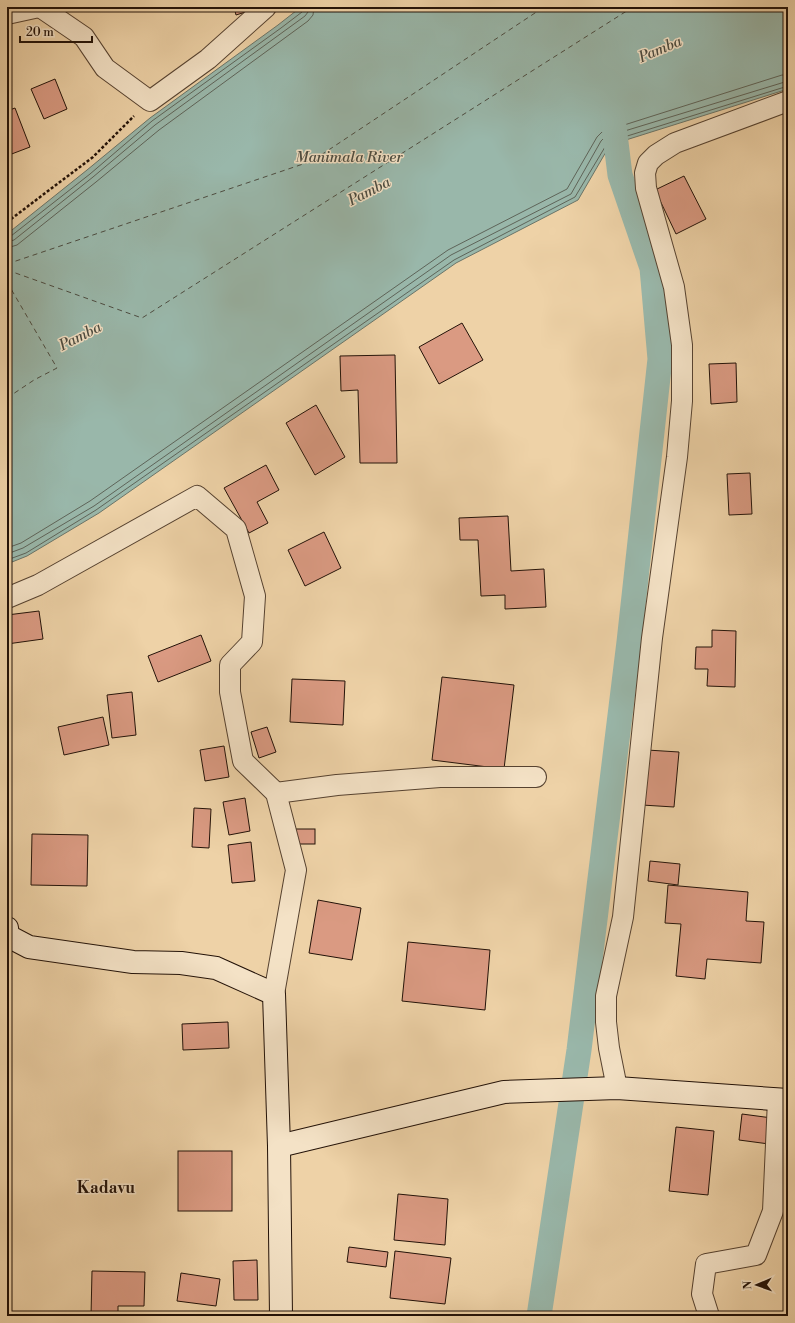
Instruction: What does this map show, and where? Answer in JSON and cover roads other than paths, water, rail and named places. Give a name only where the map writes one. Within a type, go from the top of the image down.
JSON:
[{"type":"main road","points":[[7,934],[29,947],[132,962],[181,963],[216,968],[274,994],[281,1316]]},
{"type":"main road","points":[[278,1146],[504,1092],[607,1089],[783,1100]]},
{"type":"street","points":[[7,14],[39,7],[84,37],[105,68],[150,101],[208,59],[266,7]]},
{"type":"street","points":[[607,1089],[608,1048],[606,996],[623,917],[652,638],[677,456],[682,401],[682,345],[674,287],[646,188],[645,173],[648,163],[656,154],[675,143],[788,102]]},
{"type":"street","points":[[7,598],[38,585],[197,496],[236,529],[255,596],[252,642],[230,665],[230,692],[243,761],[276,792],[296,870],[274,994]]},
{"type":"street","points":[[276,792],[337,785],[440,777],[536,777]]},
{"type":"street","points":[[709,1316],[702,1294],[706,1264],[756,1255],[773,1211],[783,1100]]},
{"type":"water","name":"Manimala River","points":[[301,7],[788,7],[788,89],[610,145],[578,200],[456,263],[99,513],[27,556],[7,564],[7,234],[150,118]]},
{"type":"waterway","points":[[539,1316],[579,1050],[629,642],[660,359],[652,268],[620,175],[612,110]]},
{"type":"district","name":"Kadavu","points":[[106,1187]]},
{"type":"water label","name":"Pamba","points":[[660,49]]},
{"type":"water label","name":"Pamba","points":[[369,191]]},
{"type":"water label","name":"Pamba","points":[[80,336]]}]
